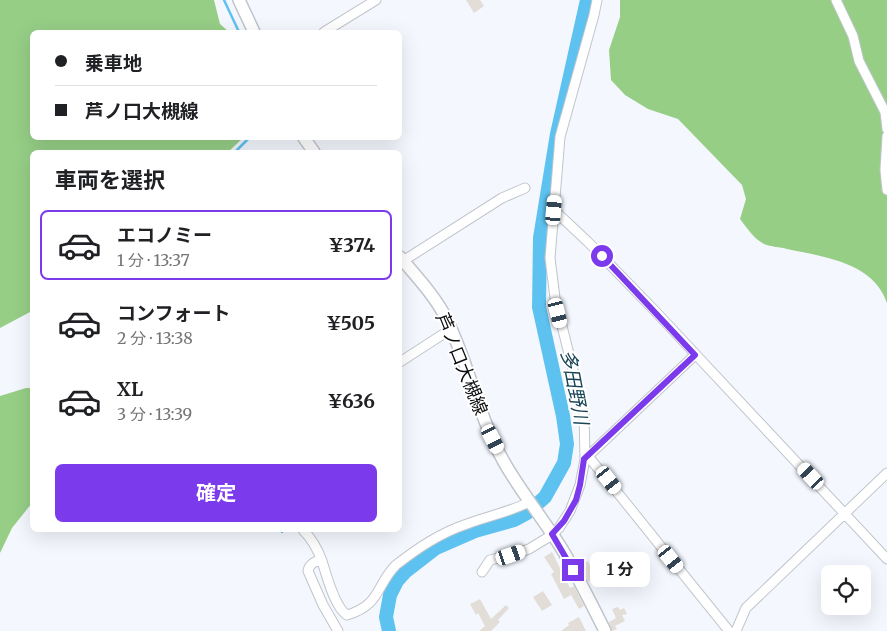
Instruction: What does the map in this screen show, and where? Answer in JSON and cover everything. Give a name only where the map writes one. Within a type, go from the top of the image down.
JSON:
[{"type":"main road","points":[[239,0],[253,30]]},
{"type":"main road","name":"芦ノ口大槻線","points":[[402,260],[439,306],[462,353],[480,408],[504,462],[565,554],[605,631]]},
{"type":"street","points":[[327,30],[376,0]]},
{"type":"street","points":[[482,572],[490,560],[529,549],[552,534],[564,521],[576,500],[586,458],[584,414],[555,298],[550,258],[560,137],[594,14],[596,0]]},
{"type":"street","points":[[836,0],[853,36],[859,61],[885,112],[887,130]]},
{"type":"street","points":[[887,136],[885,170],[887,190]]},
{"type":"street","points":[[402,258],[502,198],[525,188]]},
{"type":"street","points":[[554,210],[595,249],[811,476],[887,559]]},
{"type":"street","points":[[402,361],[451,329]]},
{"type":"street","points":[[586,458],[695,355]]},
{"type":"street","points":[[586,458],[729,631]]},
{"type":"street","points":[[736,631],[746,608],[887,473]]},
{"type":"street","points":[[305,532],[321,559],[326,576],[343,612],[351,614],[374,600],[391,570],[436,537],[466,524],[529,502]]},
{"type":"street","points":[[321,559],[312,564],[308,571],[323,605],[338,631]]},
{"type":"green space","points":[[0,0],[214,0],[220,24],[227,30],[30,30],[30,140],[241,140],[230,150],[30,150],[30,312],[0,328]]},
{"type":"green space","points":[[620,0],[887,0],[887,303],[880,289],[871,278],[859,270],[831,259],[770,246],[757,239],[740,219],[746,199],[742,185],[678,119],[648,109],[625,95],[611,80],[609,50],[620,17]]},
{"type":"green space","points":[[30,388],[30,506],[12,528],[0,553],[0,396]]},
{"type":"building","points":[[466,0],[480,0],[484,6],[474,13]]},
{"type":"building","points":[[552,552],[570,588],[574,586],[584,606],[579,609],[571,595],[564,599],[551,574],[554,572],[544,557]]},
{"type":"building","points":[[581,558],[584,563],[588,561],[596,578],[588,582],[577,560]]},
{"type":"building","points":[[543,591],[552,605],[542,611],[533,597]]},
{"type":"building","points":[[480,599],[491,619],[506,605],[509,608],[498,620],[500,622],[491,631],[479,631],[485,626],[478,613],[476,615],[470,604]]},
{"type":"building","points":[[618,607],[620,610],[624,608],[627,614],[622,615],[625,621],[615,626],[617,629],[612,631],[609,622],[616,618],[612,609]]},
{"type":"building","points":[[579,617],[586,631],[561,631],[569,625],[568,623]]},
{"type":"waterway","points":[[224,0],[238,30]]},
{"type":"waterway","name":"多田野川","points":[[389,631],[386,617],[390,595],[397,581],[405,572],[436,548],[475,531],[514,520],[527,513],[545,497],[564,463],[567,444],[563,416],[539,307],[540,238],[557,134],[587,0]]},
{"type":"waterway","points":[[237,150],[247,140]]},
{"type":"route","points":[[573,570],[552,534],[564,521],[576,500],[584,459],[695,355],[602,256]]}]
